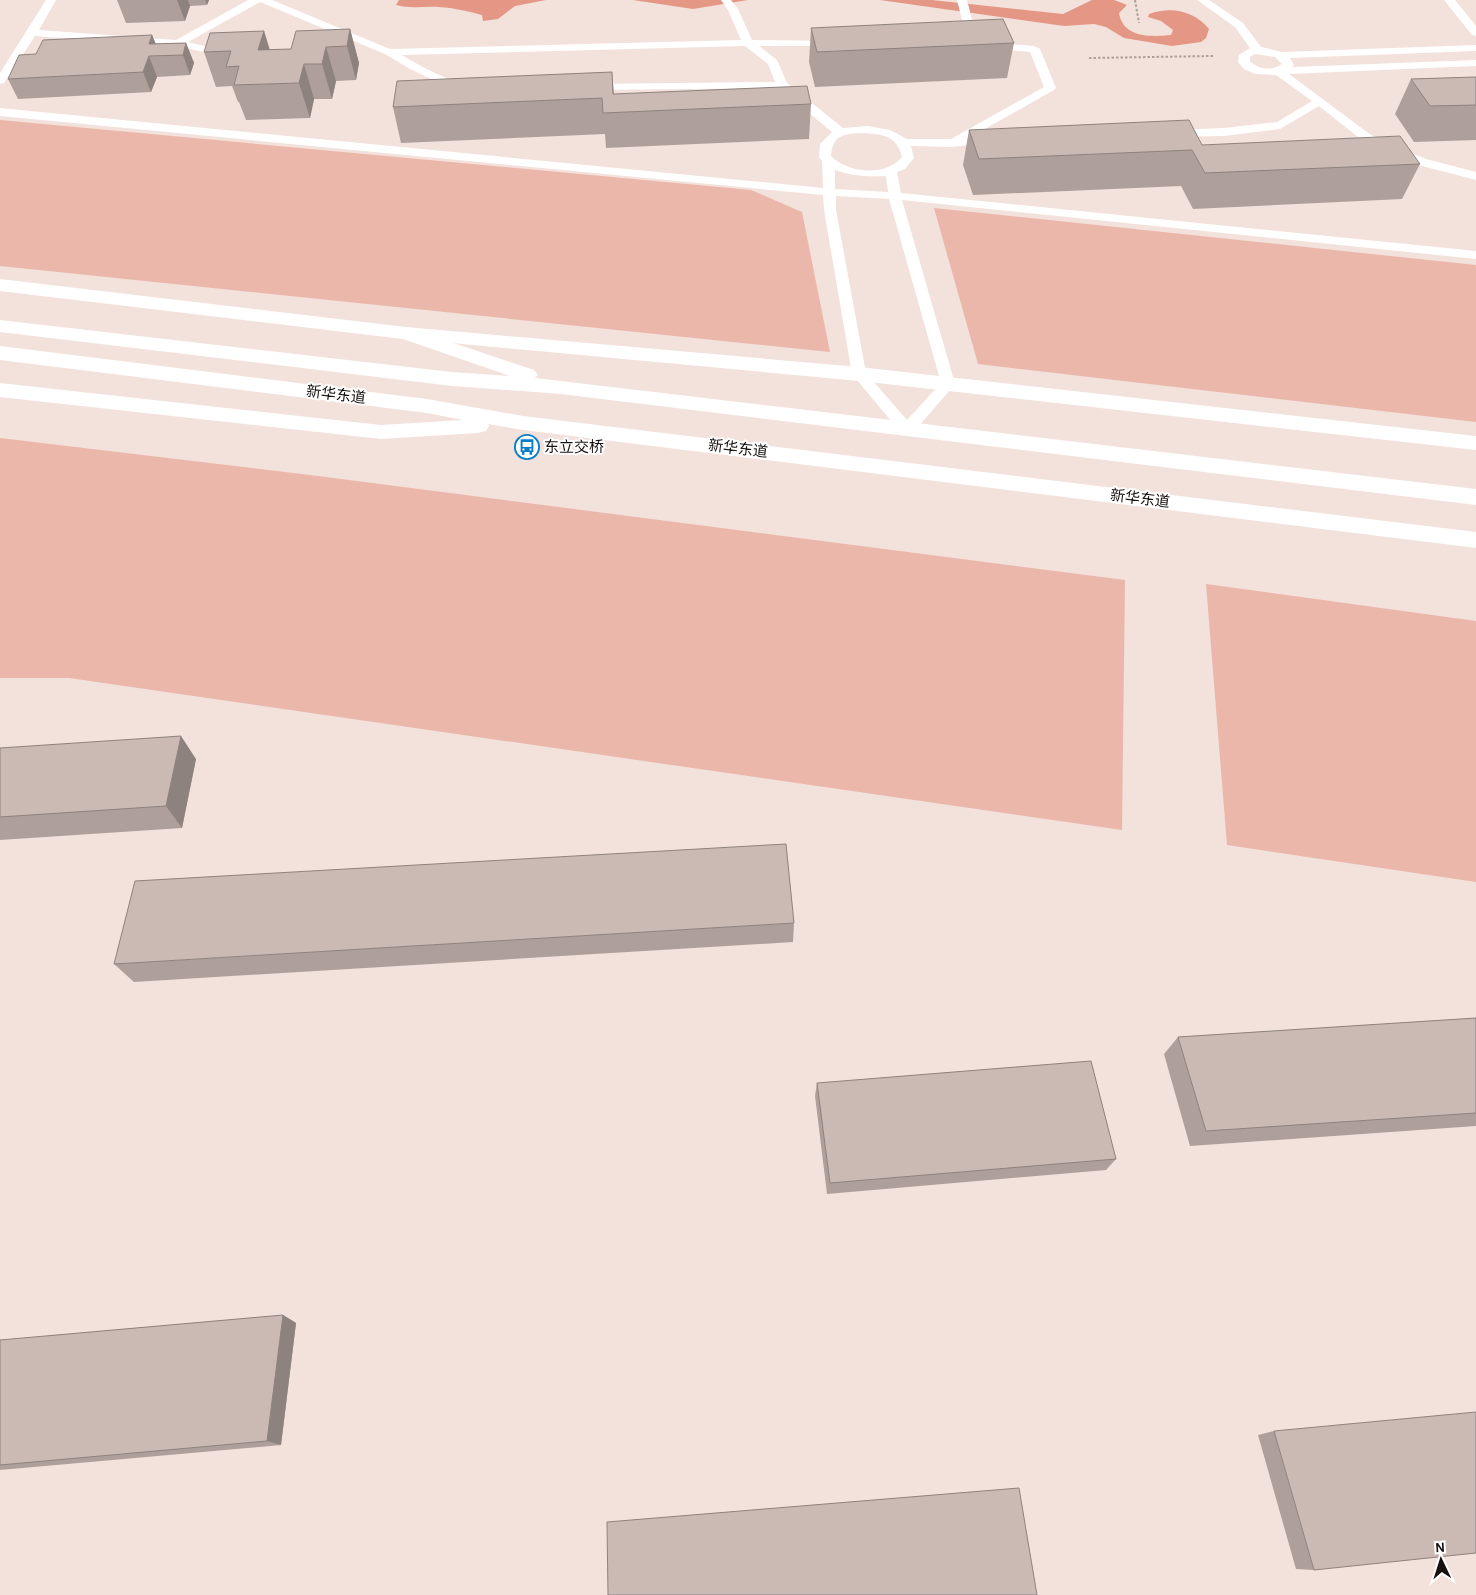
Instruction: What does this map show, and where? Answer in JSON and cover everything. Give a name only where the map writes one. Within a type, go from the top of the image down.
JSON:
[{"type":"main road","points":[[0,285],[406,333],[859,374],[1476,444]]},
{"type":"main road","name":"新华东道","points":[[0,326],[452,379],[561,387],[1476,497]]},
{"type":"main road","points":[[406,333],[561,387]]},
{"type":"main road","name":"新华东道","points":[[0,353],[427,406],[523,423],[1476,540]]},
{"type":"main road","points":[[0,390],[381,432],[523,423]]},
{"type":"lane","points":[[0,80],[32,33],[51,0]]},
{"type":"lane","points":[[178,43],[256,0]]},
{"type":"lane","points":[[262,0],[389,52],[414,67],[456,87],[475,87]]},
{"type":"lane","points":[[952,143],[1050,88],[1034,49],[968,43],[968,20],[962,0]]},
{"type":"lane","points":[[1202,0],[1239,25],[1258,51]]},
{"type":"lane","points":[[1449,0],[1476,33]]},
{"type":"lane","points":[[730,4],[748,43],[773,62],[782,85],[841,133]]},
{"type":"lane","points":[[32,33],[178,43],[230,55],[240,55]]},
{"type":"lane","points":[[359,52],[748,43],[846,43]]},
{"type":"lane","points":[[1476,48],[1280,55],[1258,51],[1248,53],[1243,58],[1246,65],[1258,71],[1476,63]]},
{"type":"lane","points":[[1280,55],[1288,62],[1288,65],[1281,71]]},
{"type":"lane","points":[[1281,71],[1367,138],[1422,162],[1476,176]]},
{"type":"lane","points":[[580,87],[782,85]]},
{"type":"lane","points":[[1156,135],[1224,132],[1280,125],[1320,101]]},
{"type":"lane","points":[[0,112],[830,192],[895,196],[1476,255]]},
{"type":"lane","points":[[863,129],[876,130],[892,135],[904,143],[908,150],[907,158],[901,165],[891,171],[878,174],[856,173],[836,167],[828,160],[824,153],[825,145],[831,138],[841,133],[863,129]]},
{"type":"lane","points":[[904,143],[981,142]]},
{"type":"lane","points":[[828,160],[830,210],[859,374],[907,430],[948,384],[895,196],[891,171]]},
{"type":"path","points":[[1135,0],[1139,23]]},
{"type":"path","points":[[1089,58],[1197,56],[1243,58]]},
{"type":"shaded area","points":[[399,0],[546,0],[515,6],[498,19],[483,21],[482,15],[461,10],[396,5]]},
{"type":"shaded area","points":[[633,0],[748,0],[693,9]]},
{"type":"shaded area","points":[[880,0],[932,0],[1063,14],[1092,0],[1114,0],[1127,5],[1119,13],[1122,21],[1126,27],[1139,34],[1147,36],[1171,35],[1173,30],[1161,21],[1148,17],[1149,14],[1166,10],[1189,14],[1197,18],[1209,29],[1206,38],[1201,42],[1172,46],[1124,38],[1106,27],[1094,24],[1064,26]]},
{"type":"shaded area","points":[[0,120],[751,190],[802,212],[830,352],[0,266]]},
{"type":"shaded area","points":[[934,208],[1476,265],[1476,422],[978,364]]},
{"type":"shaded area","points":[[0,438],[318,476],[1125,580],[1122,830],[69,678],[0,678]]},
{"type":"shaded area","points":[[1206,584],[1476,621],[1476,882],[1227,845]]},
{"type":"building","points":[[1003,19],[1014,43],[817,52],[811,28]]},
{"type":"building","points":[[350,29],[347,46],[326,47],[322,64],[304,64],[299,83],[234,85],[239,66],[226,67],[231,51],[204,52],[210,33],[264,31],[258,50],[291,49],[296,31]]},
{"type":"building","points":[[152,35],[149,44],[186,43],[183,55],[149,56],[143,72],[8,79],[19,55],[36,54],[43,40]]},
{"type":"building","points":[[612,72],[613,94],[807,86],[811,104],[603,113],[602,98],[393,107],[397,81]]},
{"type":"building","points":[[1476,77],[1476,105],[1430,106],[1411,79]]},
{"type":"building","points":[[1189,120],[1202,145],[1400,136],[1420,164],[1205,173],[1192,150],[979,159],[969,130]]},
{"type":"building","points":[[181,736],[166,806],[0,817],[0,748]]},
{"type":"building","points":[[786,844],[794,923],[114,964],[135,881]]},
{"type":"building","points":[[1476,1018],[1476,1113],[1206,1131],[1178,1037]]},
{"type":"building","points":[[1091,1061],[1116,1159],[830,1183],[817,1083]]},
{"type":"building","points":[[283,1315],[267,1441],[0,1465],[0,1340]]},
{"type":"building","points":[[1476,1412],[1476,1553],[1314,1570],[1274,1431]]},
{"type":"building","points":[[1019,1488],[1037,1595],[608,1595],[607,1522]]},
{"type":"place","name":"东立交桥","points":[[527,447]]}]
